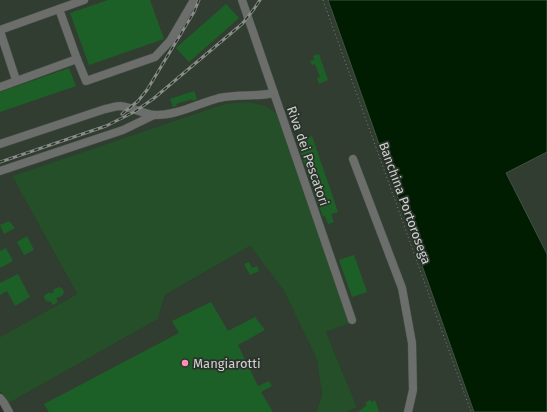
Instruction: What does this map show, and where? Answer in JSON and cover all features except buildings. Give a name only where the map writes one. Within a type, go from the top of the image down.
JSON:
[{"type":"street","points":[[16,80],[0,31],[84,0]]},
{"type":"street","points":[[59,9],[86,81],[155,56],[170,41],[194,0]]},
{"type":"street","name":"Riva dei Pescatori","points":[[242,0],[352,320]]},
{"type":"street","points":[[0,86],[77,59]]},
{"type":"street","points":[[0,144],[105,109],[119,106],[154,115],[168,114],[187,110],[219,98],[274,93]]},
{"type":"street","points":[[0,171],[123,130],[154,115]]},
{"type":"street","points":[[353,159],[402,288],[412,343],[413,390],[408,412]]},
{"type":"street","points":[[0,398],[9,412]]},
{"type":"path","name":"Banchina Portorosega","points":[[323,0],[470,412]]},
{"type":"shaded area","points":[[0,0],[328,0],[474,412],[346,412],[357,407],[326,332],[349,323],[224,104],[12,176],[77,294],[0,337]]},
{"type":"shaded area","points":[[328,0],[547,0],[547,152],[506,173],[547,254],[547,412],[474,412]]},
{"type":"shaded area","points":[[249,102],[266,106],[276,113],[350,323],[326,332],[357,407],[346,412],[316,412],[322,395],[317,360],[284,291],[250,246],[165,295],[158,319],[9,403],[0,391],[0,337],[77,294],[12,176],[224,104]]},
{"type":"shaded area","points":[[547,152],[547,254],[505,173]]},
{"type":"shaded area","points":[[250,246],[284,291],[317,360],[322,395],[316,412],[14,412],[9,403],[158,319],[165,295]]},
{"type":"railway","points":[[122,114],[138,101],[147,90],[194,12],[199,0]]},
{"type":"railway","points":[[0,162],[106,126],[134,112],[153,99],[242,24],[260,0]]},
{"type":"place","name":"Mangiarotti","points":[[185,363]]}]
